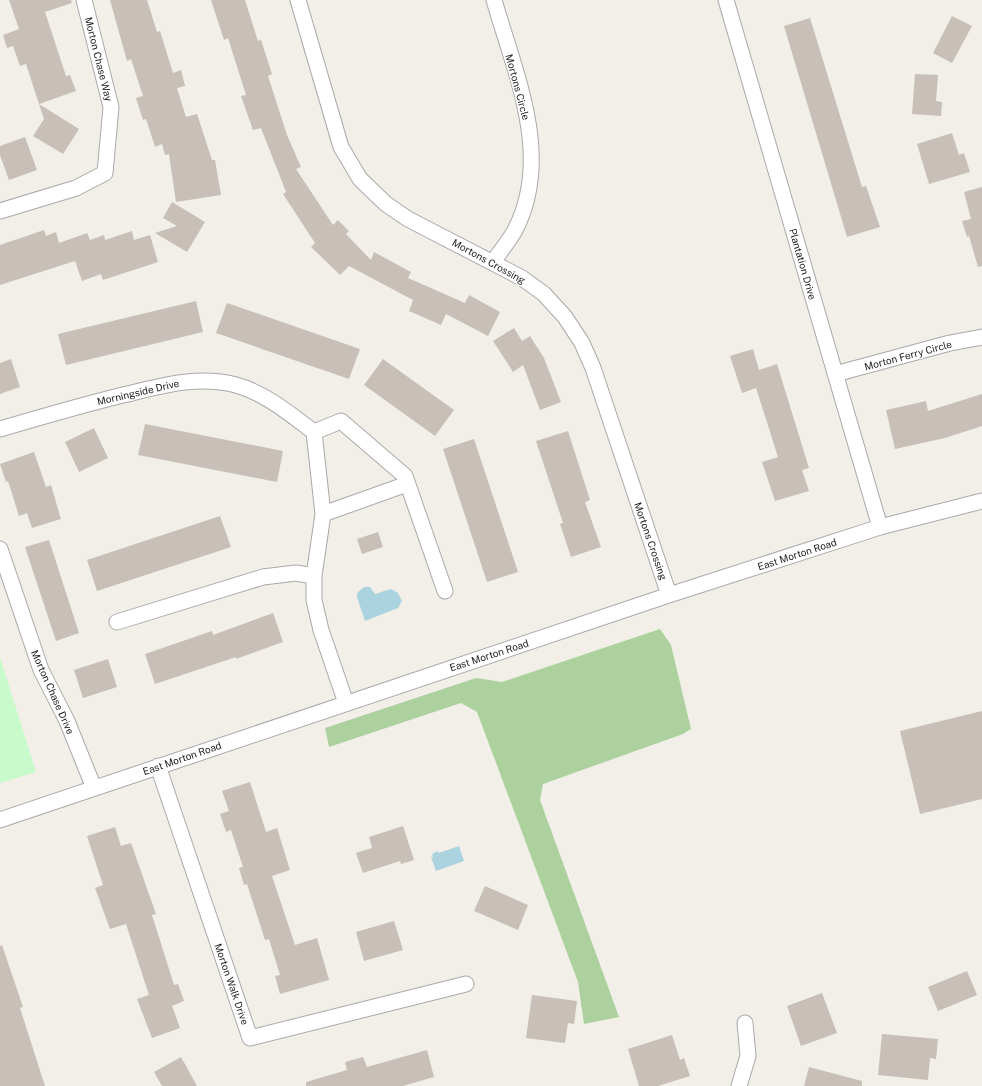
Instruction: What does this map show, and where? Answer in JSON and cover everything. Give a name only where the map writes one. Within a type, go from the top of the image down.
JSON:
[{"type":"street","name":"Morton Chase Way","points":[[0,211],[76,188],[105,173],[111,108],[84,0]]},
{"type":"street","name":"Mortons Crossing","points":[[298,0],[341,147],[360,179],[386,204],[408,219],[493,262],[522,278],[544,294],[565,317],[582,343],[593,368],[669,595]]},
{"type":"street","name":"Mortons Circle","points":[[493,262],[514,231],[517,224],[528,194],[532,158],[528,118],[494,0]]},
{"type":"street","name":"Plantation Drive","points":[[726,0],[880,527]]},
{"type":"street","name":"Morton Ferry Circle","points":[[835,374],[950,343],[982,337]]},
{"type":"street","name":"Morningside Drive","points":[[0,429],[90,403],[176,383],[210,380],[238,386],[256,394],[280,406],[314,432]]},
{"type":"street","points":[[346,703],[321,630],[314,600],[314,576],[323,514],[314,432],[341,422],[404,476],[445,590]]},
{"type":"street","points":[[323,514],[408,484]]},
{"type":"street","name":"East Morton Road","points":[[0,820],[669,595],[880,527],[982,501]]},
{"type":"street","name":"Morton Chase Drive","points":[[0,549],[41,670],[67,721],[94,788]]},
{"type":"street","points":[[117,622],[263,577],[296,573],[314,576]]},
{"type":"street","name":"Morton Walk Drive","points":[[158,766],[250,1038],[466,984]]},
{"type":"street","points":[[738,1086],[748,1056],[745,1024]]},
{"type":"green space","points":[[660,629],[671,645],[691,729],[683,734],[543,784],[540,800],[619,1017],[584,1024],[578,982],[477,712],[461,703],[329,747],[325,728],[476,678],[502,682]]},
{"type":"green space","points":[[0,657],[36,772],[0,783]]},
{"type":"water","points":[[364,587],[370,587],[375,594],[391,589],[398,593],[402,601],[398,608],[365,621],[357,597],[357,593]]},
{"type":"water","points":[[459,846],[464,861],[436,871],[431,857],[433,857],[432,854]]},
{"type":"building","points":[[9,0],[71,0],[72,3],[45,12],[66,76],[70,75],[76,91],[39,104],[26,64],[20,66],[13,46],[7,48],[3,35],[19,29]]},
{"type":"building","points":[[110,0],[147,0],[157,32],[160,31],[173,73],[181,70],[185,86],[177,88],[186,117],[197,114],[212,160],[215,160],[221,195],[176,202],[169,154],[165,155],[162,144],[155,147],[146,119],[143,120],[136,98],[143,96],[131,59],[127,61]]},
{"type":"building","points":[[211,0],[245,0],[258,41],[261,40],[272,74],[268,76],[287,135],[301,167],[296,169],[333,225],[338,220],[349,231],[346,234],[371,260],[374,252],[411,272],[408,278],[465,303],[469,295],[500,312],[488,336],[446,314],[441,325],[409,311],[413,300],[349,266],[340,275],[311,247],[315,243],[283,194],[286,192],[261,128],[253,130],[241,96],[246,95],[228,38],[224,40]]},
{"type":"building","points":[[952,16],[972,26],[952,63],[933,53]]},
{"type":"building","points":[[810,18],[862,187],[866,186],[880,227],[847,237],[784,26]]},
{"type":"building","points":[[915,74],[938,75],[936,101],[942,102],[941,116],[912,114]]},
{"type":"building","points":[[39,104],[79,129],[63,154],[33,136],[44,119]]},
{"type":"building","points":[[952,133],[959,155],[964,153],[970,172],[929,184],[917,144]]},
{"type":"building","points":[[25,137],[37,170],[9,180],[0,155],[0,146]]},
{"type":"building","points":[[982,187],[982,266],[978,267],[969,236],[967,237],[962,221],[971,219],[964,192]]},
{"type":"building","points":[[172,202],[205,222],[187,252],[155,233],[177,226],[163,218]]},
{"type":"building","points":[[44,230],[46,236],[56,232],[59,243],[87,233],[90,240],[104,235],[105,240],[132,231],[134,240],[150,235],[158,262],[103,280],[101,274],[82,281],[75,261],[0,285],[0,245]]},
{"type":"building","points":[[196,301],[203,332],[66,365],[58,334]]},
{"type":"building","points":[[227,303],[360,349],[349,379],[216,333]]},
{"type":"building","points":[[514,328],[522,341],[530,336],[544,358],[561,402],[540,410],[523,365],[513,372],[493,341]]},
{"type":"building","points":[[753,349],[759,370],[777,364],[809,468],[802,470],[809,491],[775,501],[762,462],[778,457],[756,388],[742,393],[730,356]]},
{"type":"building","points":[[11,359],[20,387],[0,394],[0,363]]},
{"type":"building","points":[[383,359],[454,410],[435,436],[364,385]]},
{"type":"building","points":[[982,394],[982,426],[945,438],[895,449],[886,410],[926,401],[928,411]]},
{"type":"building","points":[[145,424],[283,451],[277,482],[138,455]]},
{"type":"building","points":[[94,428],[108,458],[79,472],[65,442]]},
{"type":"building","points":[[568,431],[590,500],[585,502],[601,547],[571,557],[560,524],[563,523],[536,441]]},
{"type":"building","points":[[474,439],[518,572],[487,582],[443,449]]},
{"type":"building","points":[[34,452],[46,487],[51,485],[61,519],[32,528],[27,513],[19,516],[8,481],[6,482],[0,464]]},
{"type":"building","points":[[220,516],[231,547],[97,591],[87,560]]},
{"type":"building","points":[[378,532],[383,547],[362,554],[357,539]]},
{"type":"building","points":[[49,540],[79,633],[56,641],[25,547]]},
{"type":"building","points":[[273,613],[283,642],[236,659],[236,657],[155,684],[145,654],[212,631],[213,635]]},
{"type":"building","points":[[108,659],[117,687],[83,698],[74,670]]},
{"type":"building","points":[[982,711],[982,799],[920,814],[900,731]]},
{"type":"building","points":[[250,782],[266,832],[277,828],[290,870],[272,876],[295,945],[317,938],[329,980],[280,994],[275,976],[280,975],[269,939],[265,940],[247,884],[244,885],[239,868],[243,867],[231,830],[226,832],[220,814],[229,811],[222,791]]},
{"type":"building","points":[[403,826],[414,860],[401,864],[400,861],[363,873],[356,853],[372,848],[369,837]]},
{"type":"building","points":[[115,827],[121,846],[131,843],[156,914],[152,915],[174,985],[178,984],[184,1001],[172,1006],[180,1028],[152,1038],[137,999],[149,995],[126,924],[110,929],[95,888],[103,885],[87,836]]},
{"type":"building","points":[[485,886],[528,905],[518,930],[474,911]]},
{"type":"building","points":[[394,921],[403,950],[364,961],[356,932]]},
{"type":"building","points":[[2,945],[23,1007],[20,1008],[45,1086],[0,1086],[0,946]]},
{"type":"building","points":[[967,971],[977,995],[938,1011],[928,987]]},
{"type":"building","points":[[822,993],[837,1033],[801,1046],[787,1006]]},
{"type":"building","points":[[532,995],[577,1001],[574,1024],[568,1023],[565,1043],[526,1038]]},
{"type":"building","points":[[882,1034],[938,1039],[936,1059],[930,1058],[928,1080],[878,1075]]},
{"type":"building","points":[[672,1035],[680,1060],[684,1058],[690,1076],[658,1086],[639,1086],[628,1049]]},
{"type":"building","points":[[427,1050],[434,1077],[403,1086],[306,1086],[306,1082],[347,1070],[345,1062],[363,1057],[367,1067]]},
{"type":"building","points":[[181,1057],[197,1086],[162,1086],[154,1072]]},
{"type":"building","points":[[809,1067],[862,1081],[862,1086],[804,1086]]}]
